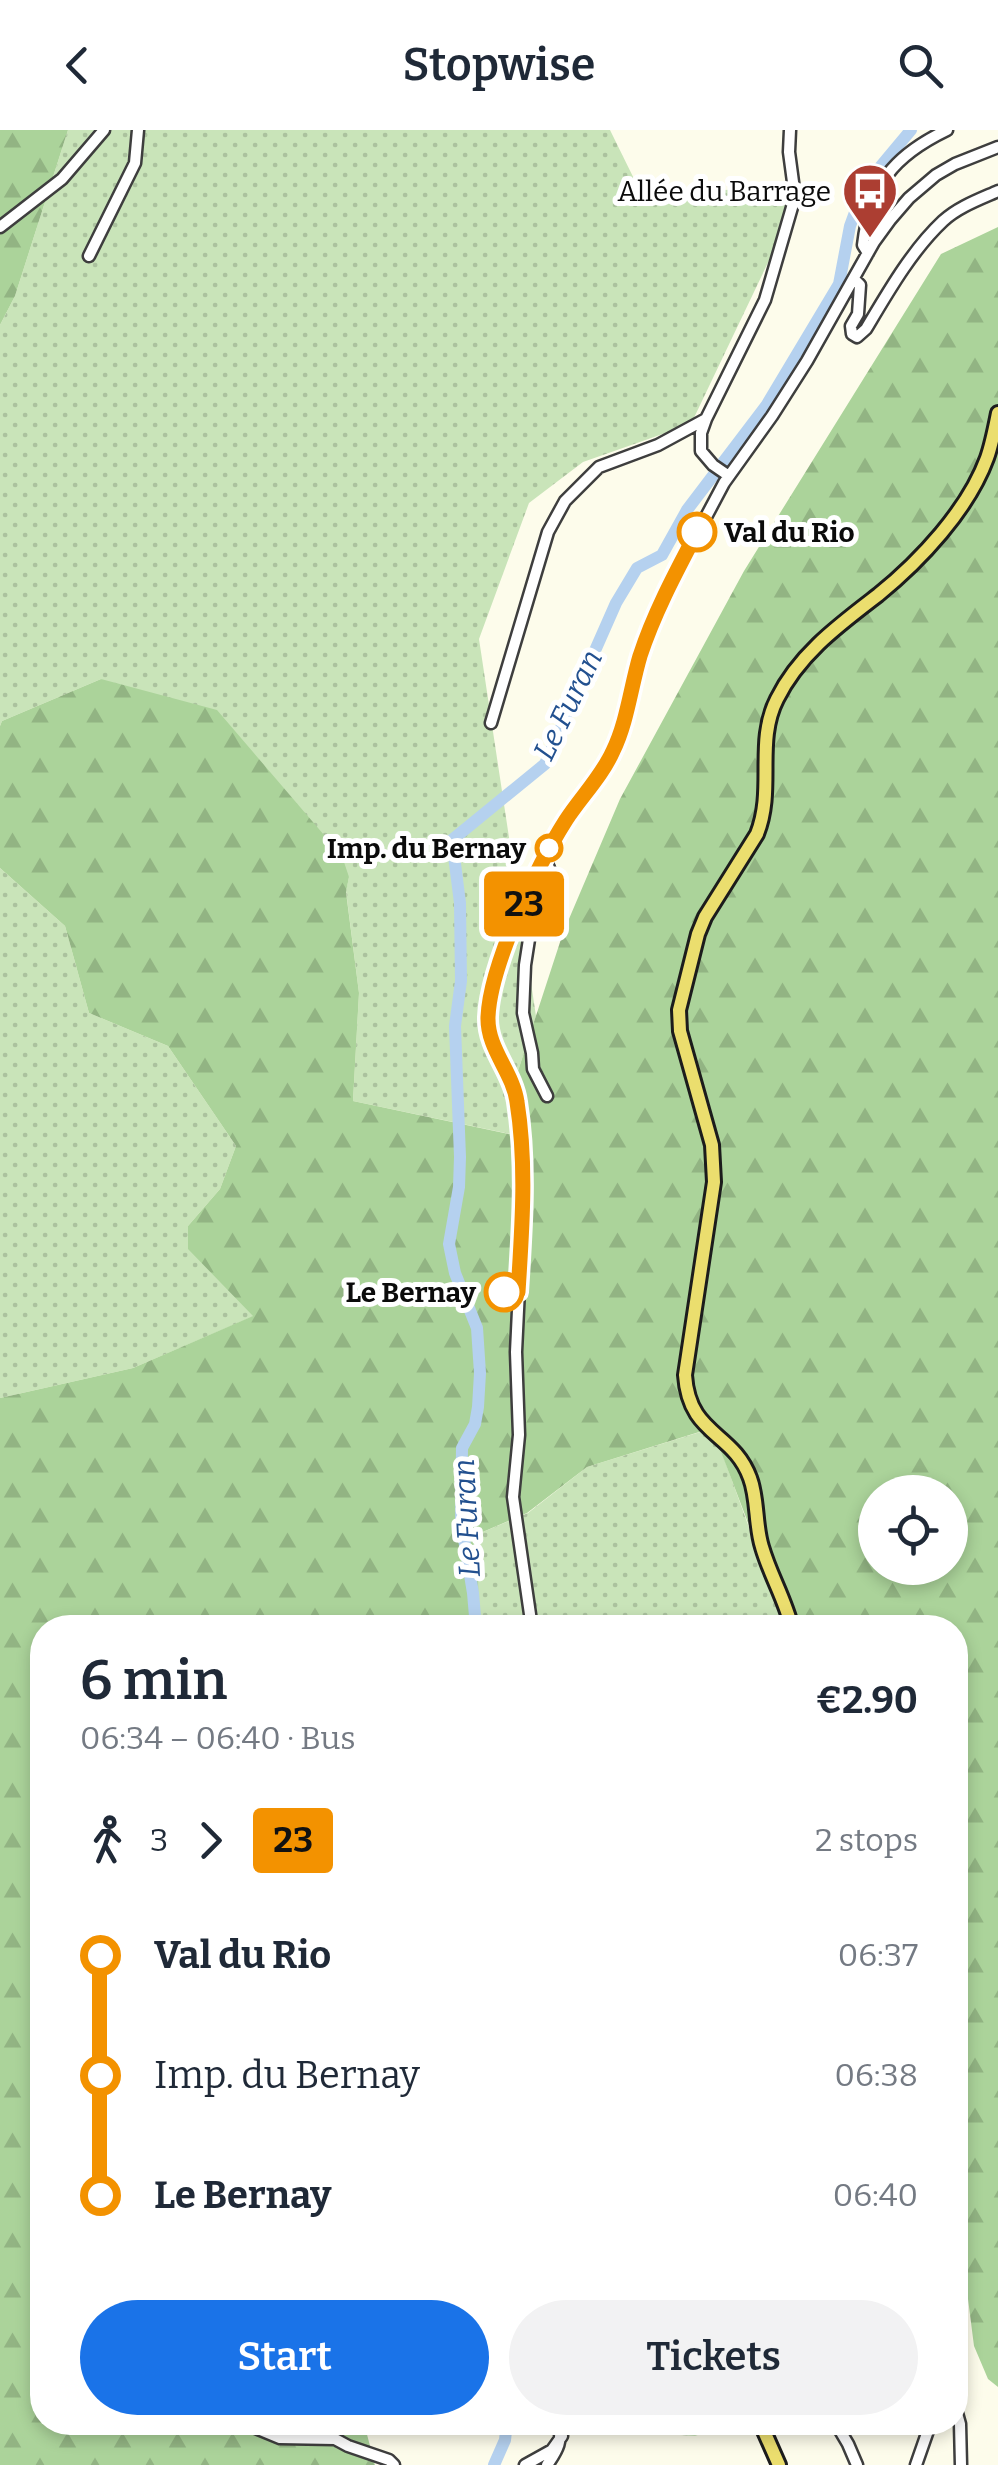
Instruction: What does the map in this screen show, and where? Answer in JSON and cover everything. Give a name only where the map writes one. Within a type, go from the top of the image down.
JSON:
[{"type":"main road","points":[[788,1615],[760,1542],[750,1479],[738,1454],[693,1411],[686,1392],[685,1376],[714,1182],[712,1146],[680,1031],[680,1010],[705,917],[762,820],[766,805],[768,719],[777,697],[816,646],[902,574],[938,536],[980,474],[998,414]]},
{"type":"main road","points":[[766,2435],[779,2465]]},
{"type":"street","points":[[0,227],[62,180],[104,130]]},
{"type":"street","points":[[88,256],[135,163],[138,130]]},
{"type":"street","points":[[727,474],[701,451],[701,433],[764,300],[795,197],[790,130]]},
{"type":"street","points":[[868,252],[863,245],[873,197],[893,165],[924,141],[947,130]]},
{"type":"street","points":[[530,1615],[513,1497],[519,1435],[516,1352],[523,1174],[513,1081],[490,1037],[488,1016],[497,975],[544,858],[615,748],[649,632],[727,474],[772,416],[890,220],[924,184],[954,164],[998,146]]},
{"type":"street","points":[[854,279],[860,285],[858,314],[851,326],[856,337],[913,256],[945,219],[998,192]]},
{"type":"street","points":[[491,723],[548,532],[565,501],[599,468],[658,445],[706,419]]},
{"type":"street","points":[[544,858],[549,868],[532,920],[522,1013],[533,1069],[547,1096]]},
{"type":"street","points":[[273,2435],[335,2438],[394,2465]]},
{"type":"street","points":[[841,2435],[855,2463]]},
{"type":"street","points":[[916,2465],[926,2435]]},
{"type":"street","points":[[960,2435],[961,2465]]},
{"type":"street","points":[[525,2465],[552,2450],[562,2436]]},
{"type":"street","points":[[547,2465],[558,2452],[562,2436]]},
{"type":"green space","points":[[0,130],[68,130],[15,296],[0,325]]},
{"type":"green space","points":[[68,130],[610,130],[641,193],[804,187],[691,424],[583,462],[529,503],[479,639],[536,1016],[517,1074],[515,1135],[353,1101],[359,993],[346,891],[349,877],[101,679],[2,721],[0,726],[0,325],[15,296]]},
{"type":"green space","points":[[998,227],[998,2387],[988,2379],[974,2346],[968,2299],[968,1615],[781,1615],[712,1428],[587,1467],[527,1513],[478,1534],[479,1615],[30,1615],[30,2435],[367,2435],[375,2465],[0,2465],[0,1398],[133,1368],[253,1316],[188,1249],[188,1226],[220,1189],[236,1146],[168,1046],[89,1013],[65,926],[0,868],[0,726],[2,721],[101,679],[217,710],[342,856],[349,877],[346,892],[359,993],[353,1101],[514,1135],[517,1074],[563,933],[620,799],[744,571],[941,254]]},
{"type":"green space","points":[[0,868],[65,926],[89,1013],[168,1046],[236,1146],[220,1189],[188,1226],[254,1316],[133,1368],[0,1398]]},
{"type":"green space","points":[[713,1428],[781,1615],[479,1615],[478,1534],[528,1513],[587,1467]]},
{"type":"waterway","name":"Le Furan","points":[[475,1615],[461,1521],[462,1448],[475,1424],[478,1407],[477,1328],[455,1273],[449,1244],[460,1157],[455,1026],[461,981],[460,903],[452,840],[545,764],[616,603],[637,568],[662,555],[687,510],[766,406],[839,284],[850,226],[865,185],[911,130]]},
{"type":"waterway","name":"Le Furan","points":[[494,2465],[506,2435]]},
{"type":"bus line","name":"23","points":[[504,1292],[518,1292],[524,1185],[518,1102],[513,1081],[490,1037],[488,1016],[497,975],[541,864],[615,748],[641,652],[697,532]]},
{"type":"place","name":"Allée du Barrage","points":[[870,240]]},
{"type":"place","name":"Val du Rio","points":[[697,532]]},
{"type":"place","name":"Imp. du Bernay","points":[[549,848]]},
{"type":"place","name":"Le Bernay","points":[[504,1292]]}]
